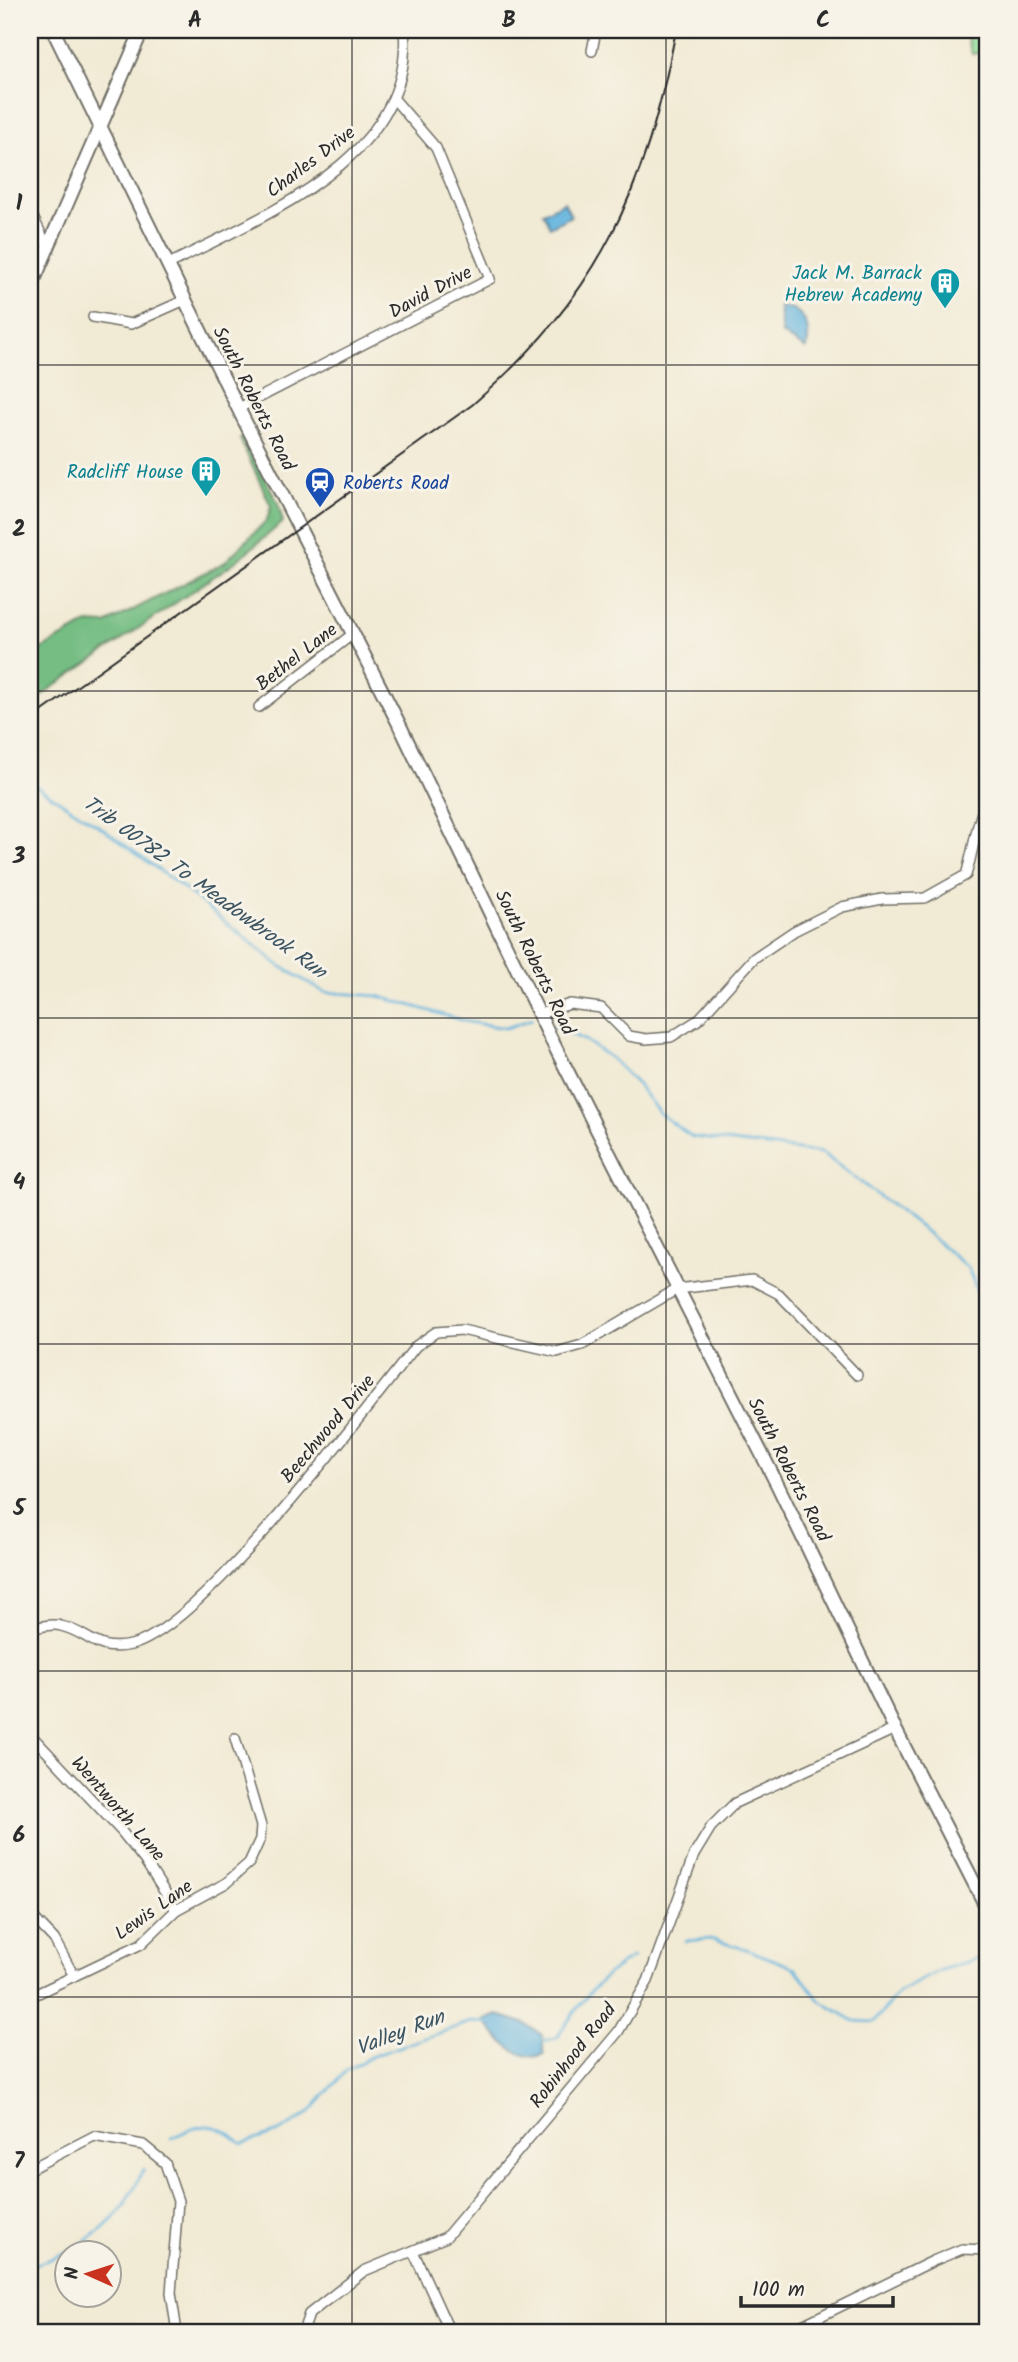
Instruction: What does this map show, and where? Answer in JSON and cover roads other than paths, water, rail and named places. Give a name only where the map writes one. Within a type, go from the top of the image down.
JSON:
[{"type":"street","name":"South Roberts Road","points":[[52,30],[354,633],[539,1014],[778,1486],[895,1729],[988,1910]]},
{"type":"street","points":[[30,289],[142,30]]},
{"type":"street","name":"Charles Drive","points":[[169,264],[294,200],[375,132],[394,99],[401,69],[404,30]]},
{"type":"street","points":[[592,51],[596,30]]},
{"type":"street","name":"David Drive","points":[[239,408],[490,279],[436,148],[394,99]]},
{"type":"street","points":[[30,211],[48,248]]},
{"type":"street","points":[[93,317],[131,324],[185,300]]},
{"type":"street","name":"Bethel Lane","points":[[259,707],[354,633]]},
{"type":"street","points":[[539,1014],[570,1004],[601,1008],[629,1036],[646,1039],[671,1037],[698,1020],[754,958],[794,932],[842,907],[882,900],[925,898],[966,875],[982,810],[988,800]]},
{"type":"street","points":[[988,1109],[985,1137],[988,1146]]},
{"type":"street","points":[[677,1289],[752,1280],[779,1294],[857,1375]]},
{"type":"street","name":"Beechwood Drive","points":[[30,1629],[60,1625],[97,1644],[117,1647],[153,1637],[171,1625],[232,1566],[415,1346],[436,1332],[462,1330],[557,1352],[582,1345],[677,1289]]},
{"type":"street","name":"Robinhood Road","points":[[303,2332],[309,2314],[364,2271],[446,2237],[618,2032],[648,1981],[694,1855],[711,1827],[735,1803],[895,1729]]},
{"type":"street","name":"Wentworth Lane","points":[[30,1734],[138,1851],[176,1910]]},
{"type":"street","name":"Lewis Lane","points":[[30,1997],[141,1944],[176,1910],[226,1883],[249,1863],[260,1839],[261,1826],[235,1738]]},
{"type":"street","points":[[30,1914],[54,1938],[74,1976]]},
{"type":"street","points":[[30,2169],[94,2136],[143,2145],[165,2163],[178,2201],[171,2293],[177,2332]]},
{"type":"street","points":[[788,2332],[962,2249],[988,2250]]},
{"type":"street","points":[[413,2251],[450,2332]]},
{"type":"water","points":[[564,202],[571,216],[550,227],[543,213]]},
{"type":"water","points":[[779,306],[794,310],[804,320],[808,334],[806,349],[782,334]]},
{"type":"water","points":[[498,2015],[524,2023],[542,2035],[544,2054],[527,2056],[510,2048],[485,2020]]},
{"type":"waterway","name":"Trib 00782 To Meadowbrook Run","points":[[30,782],[99,826],[182,887],[280,966],[324,992],[378,996],[468,1022],[506,1028],[532,1019]]},
{"type":"waterway","name":"Trib 00782 To Meadowbrook Run","points":[[554,1026],[586,1041],[611,1058],[638,1085],[659,1113],[692,1137],[822,1153],[925,1231],[968,1268],[979,1295],[982,1313],[988,1318]]},
{"type":"waterway","name":"Valley Run","points":[[685,1941],[710,1939],[746,1949],[795,1968],[819,2000],[854,2021],[874,2022],[899,1992],[941,1970],[988,1955]]},
{"type":"waterway","name":"Valley Run","points":[[542,2041],[557,2038],[599,1983],[633,1957]]},
{"type":"waterway","name":"Valley Run","points":[[171,2138],[208,2126],[223,2130],[242,2144],[279,2132],[308,2114],[346,2071],[370,2057],[471,2022],[491,2023]]},
{"type":"waterway","name":"Valley Run","points":[[30,2266],[68,2251],[103,2228],[125,2203],[144,2169]]},
{"type":"tram line","points":[[30,720],[472,405],[516,364],[553,323],[584,281],[610,237],[649,142],[676,30]]},
{"type":"place","name":"Jack M. Barrack Hebrew Academy","points":[[945,310]]},
{"type":"place","name":"Radcliff House","points":[[206,498]]},
{"type":"place","name":"Roberts Road","points":[[320,509]]}]
